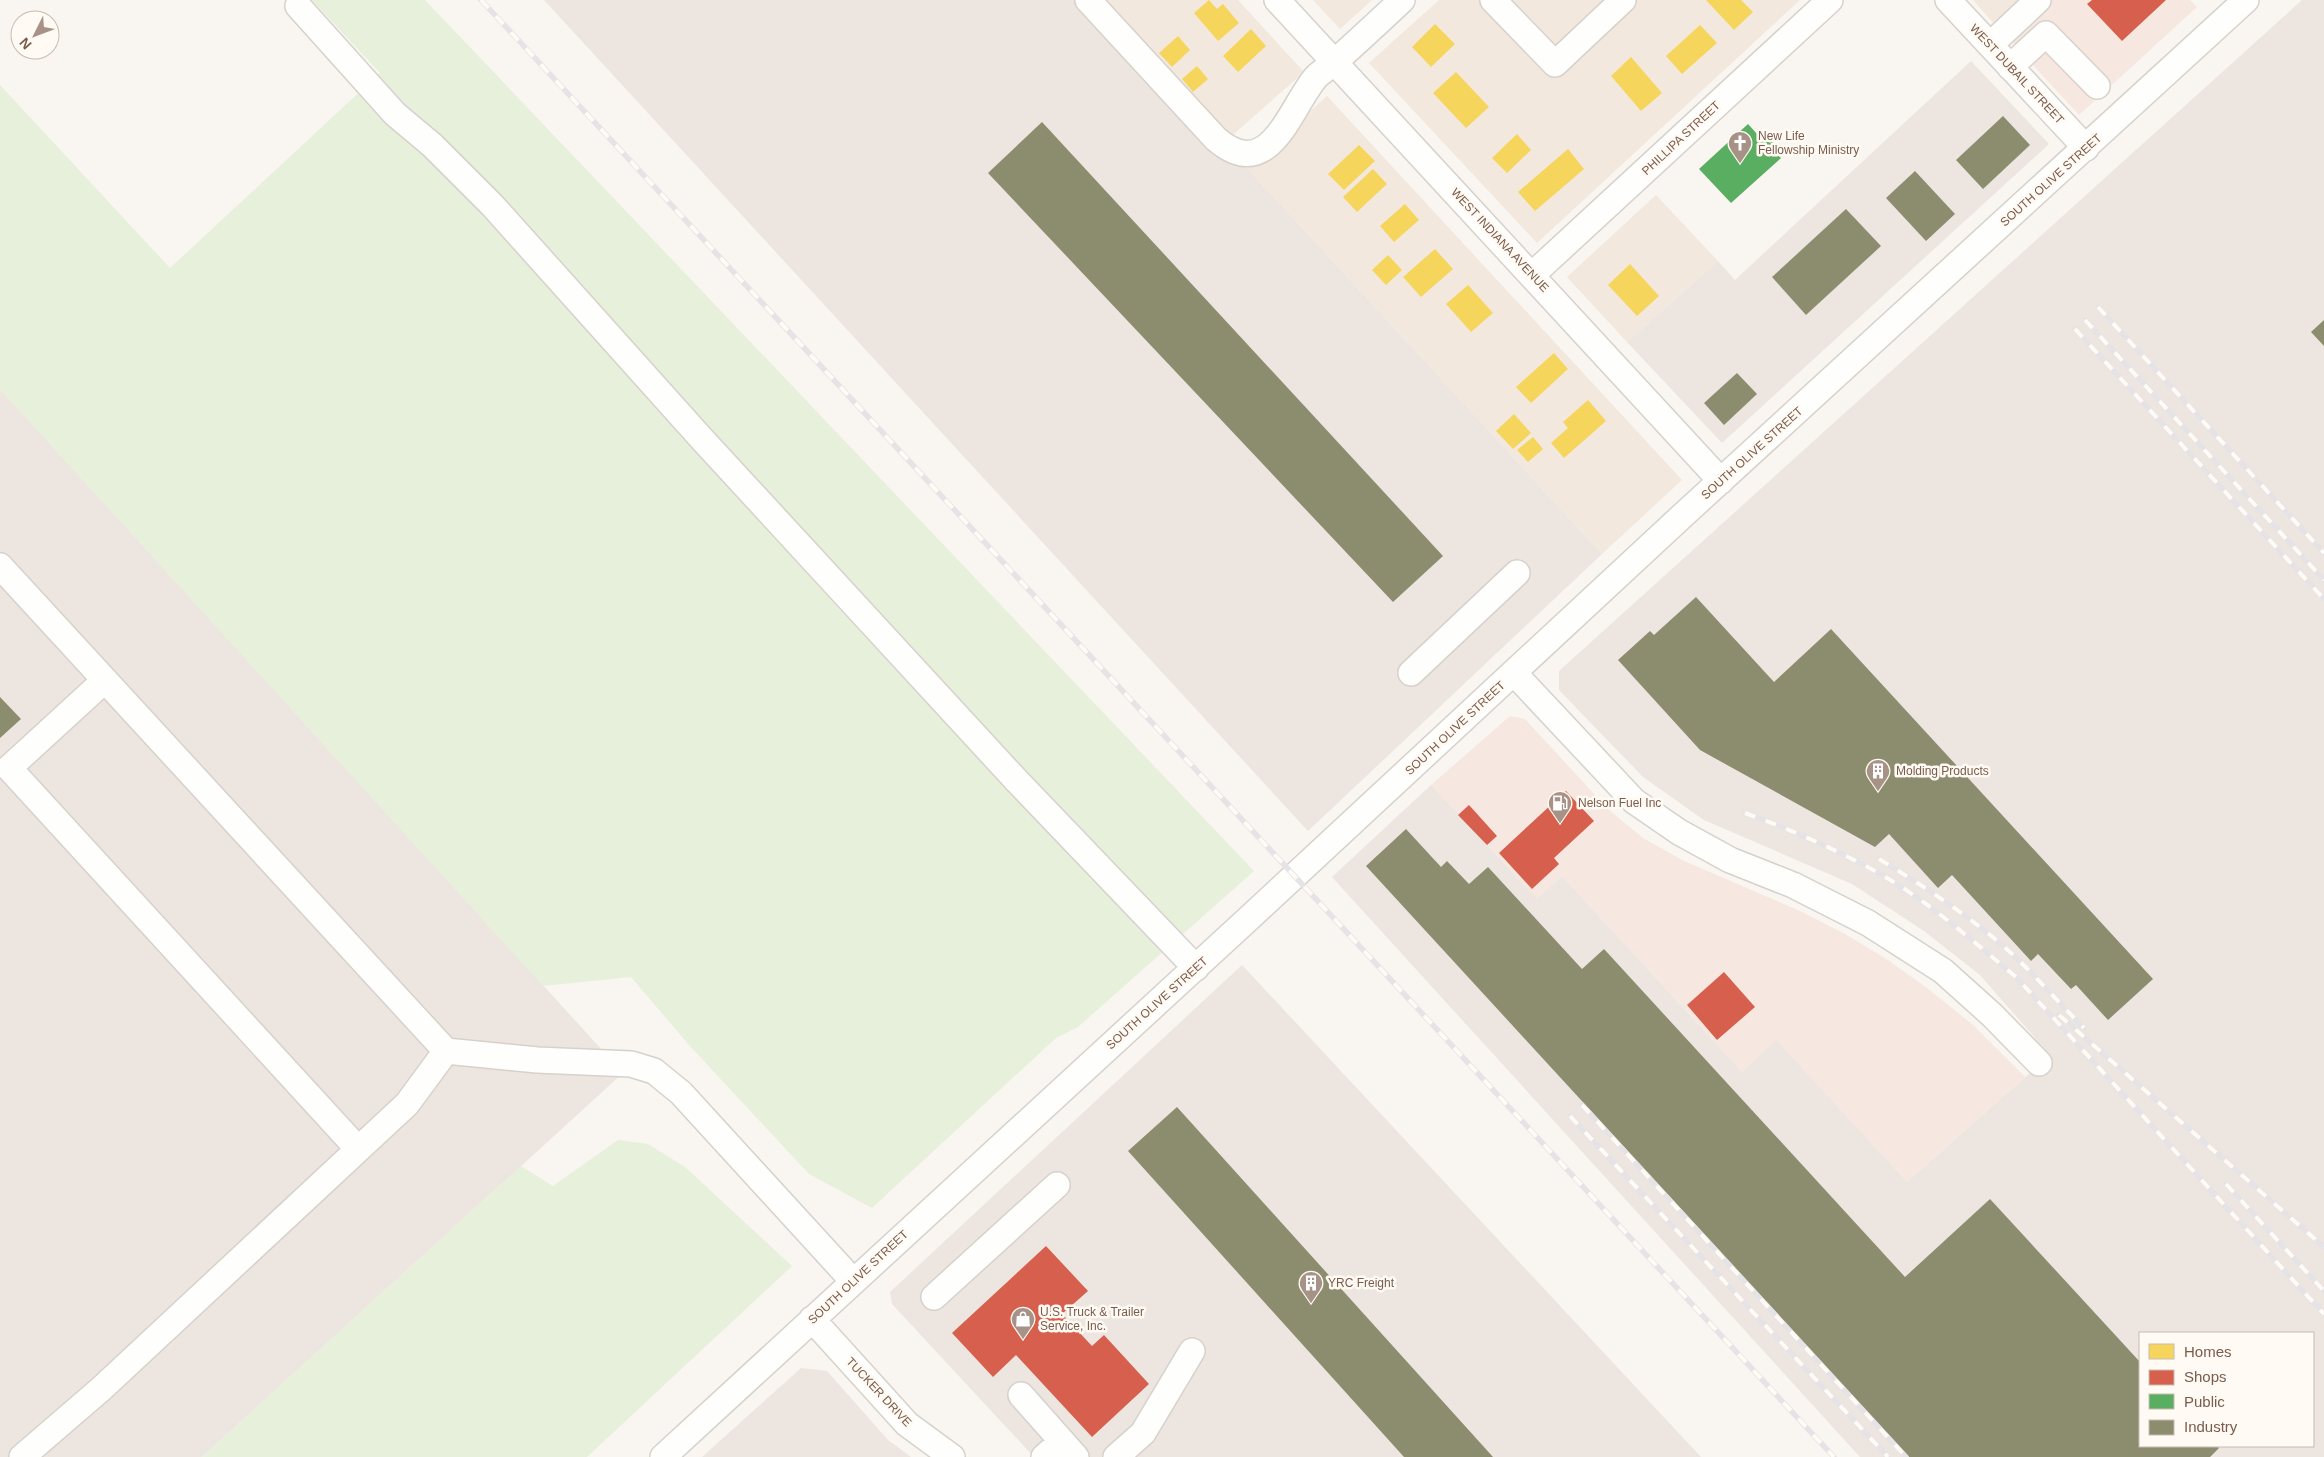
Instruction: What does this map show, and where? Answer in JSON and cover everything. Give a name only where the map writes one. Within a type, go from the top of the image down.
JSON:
[{"type":"street","points":[[1088,0],[1216,138],[1229,149],[1243,154],[1256,152],[1276,137],[1286,126],[1317,77],[1402,0]]},
{"type":"street","name":"WEST INDIANA AVENUE","points":[[1277,0],[1721,481]]},
{"type":"street","points":[[1493,0],[1555,64],[1623,0]]},
{"type":"street","name":"PHILLIPA STREET","points":[[1532,275],[1830,0]]},
{"type":"street","name":"WEST DUBAIL STREET","points":[[1948,0],[2086,148]]},
{"type":"street","points":[[1990,45],[2038,0]]},
{"type":"street","name":"SOUTH OLIVE STREET","points":[[663,1457],[1196,968],[1721,481],[2246,0]]},
{"type":"street","points":[[298,6],[395,114],[432,145],[493,206],[701,438],[1017,781],[1196,968]]},
{"type":"street","points":[[2010,67],[2046,34],[2097,86]]},
{"type":"street","points":[[0,566],[446,1051],[537,1060],[631,1064],[654,1071],[681,1093],[853,1281]]},
{"type":"street","points":[[1411,673],[1517,573]]},
{"type":"street","points":[[1514,673],[1634,801],[1679,832],[1730,860],[1792,885],[1868,923],[1934,966],[1992,1015],[2039,1063]]},
{"type":"street","points":[[105,680],[9,768],[358,1149]]},
{"type":"street","points":[[22,1457],[101,1389],[407,1104],[446,1051]]},
{"type":"street","points":[[934,1298],[1057,1185]]},
{"type":"street","name":"TUCKER DRIVE","points":[[812,1319],[907,1424],[952,1457]]},
{"type":"street","points":[[1116,1457],[1143,1433],[1192,1351]]},
{"type":"street","points":[[1021,1395],[1061,1452]]},
{"type":"shaded area","points":[[544,0],[1080,0],[1227,159],[1247,168],[1602,554],[1308,831]]},
{"type":"shaded area","points":[[1094,0],[1238,0],[1304,72],[1226,141]]},
{"type":"shaded area","points":[[1313,0],[1372,0],[1340,29]]},
{"type":"shaded area","points":[[1439,0],[1482,0],[1553,76],[1635,0],[1800,0],[1537,243],[1369,63]]},
{"type":"shaded area","points":[[1504,0],[1614,0],[1563,47],[1546,45]]},
{"type":"shaded area","points":[[1973,0],[2026,0],[1997,27]]},
{"type":"shaded area","points":[[2052,0],[2190,0],[2197,7],[2079,115],[2010,40]]},
{"type":"shaded area","points":[[2302,0],[2324,0],[2324,1457],[1860,1457],[1332,877],[1431,785],[1537,899],[1562,876],[1742,1072],[1776,1040],[1907,1182],[2050,1055],[1980,975],[1924,931],[1852,884],[1704,820],[1643,777],[1559,690],[1559,671]]},
{"type":"shaded area","points":[[1971,61],[2049,144],[1722,443],[1627,342],[1718,261],[1735,280]]},
{"type":"shaded area","points":[[1327,96],[1682,480],[1602,554],[1247,168]]},
{"type":"shaded area","points":[[1656,195],[1718,261],[1627,342],[1567,277]]},
{"type":"shaded area","points":[[0,389],[623,1073],[202,1457],[0,1457]]},
{"type":"shaded area","points":[[1510,716],[1525,719],[1609,810],[1643,838],[1682,860],[1800,911],[1845,934],[1888,960],[1973,1025],[2025,1077],[1907,1182],[1776,1041],[1742,1072],[1562,876],[1537,900],[1431,785]]},
{"type":"shaded area","points":[[1242,965],[1701,1457],[1034,1457],[892,1304],[890,1292]]},
{"type":"shaded area","points":[[801,1368],[827,1371],[888,1440],[911,1457],[702,1457]]},
{"type":"green space","points":[[312,0],[425,0],[1254,871],[1078,1027],[1056,1038],[872,1208],[809,1174],[689,1045],[631,977],[543,986],[0,389],[0,85],[170,268],[380,73]]},
{"type":"green space","points":[[618,1140],[648,1144],[685,1167],[792,1266],[587,1457],[202,1457],[521,1166],[553,1186]]},
{"type":"building: Homes","points":[[1209,0],[1217,9],[1223,4],[1239,23],[1218,41],[1194,13]]},
{"type":"building: Homes","points":[[1706,0],[1741,0],[1753,12],[1734,30]]},
{"type":"building: Homes","points":[[1435,24],[1455,44],[1431,67],[1412,47]]},
{"type":"building: Homes","points":[[1700,25],[1717,43],[1682,74],[1666,56]]},
{"type":"building: Homes","points":[[1251,29],[1266,46],[1238,72],[1223,56]]},
{"type":"building: Homes","points":[[1178,36],[1190,50],[1172,67],[1159,53]]},
{"type":"building: Homes","points":[[1631,57],[1662,93],[1641,111],[1611,76]]},
{"type":"building: Homes","points":[[1197,66],[1208,79],[1193,92],[1182,79]]},
{"type":"building: Homes","points":[[1456,72],[1489,107],[1466,128],[1433,93]]},
{"type":"building: Homes","points":[[1517,134],[1531,150],[1507,173],[1492,158]]},
{"type":"building: Homes","points":[[1359,145],[1375,161],[1344,190],[1328,174]]},
{"type":"building: Homes","points":[[1568,149],[1584,169],[1535,211],[1518,192]]},
{"type":"building: Homes","points":[[1373,169],[1387,184],[1357,212],[1343,197]]},
{"type":"building: Homes","points":[[1405,204],[1419,220],[1394,242],[1380,226]]},
{"type":"building: Homes","points":[[1435,249],[1453,269],[1421,297],[1403,277]]},
{"type":"building: Homes","points":[[1388,255],[1402,270],[1386,285],[1372,270]]},
{"type":"building: Homes","points":[[1630,264],[1659,296],[1637,316],[1608,285]]},
{"type":"building: Homes","points":[[1468,285],[1493,313],[1471,332],[1446,304]]},
{"type":"building: Homes","points":[[1554,353],[1568,369],[1531,403],[1516,387]]},
{"type":"building: Homes","points":[[1588,400],[1606,421],[1564,458],[1551,443],[1568,428],[1563,422]]},
{"type":"building: Homes","points":[[1514,414],[1531,433],[1513,449],[1496,431]]},
{"type":"building: Homes","points":[[1533,437],[1543,449],[1528,462],[1517,450]]},
{"type":"building: Shops","points":[[2092,0],[2166,0],[2122,41],[2087,4]]},
{"type":"building: Shops","points":[[1566,791],[1594,821],[1554,858],[1559,864],[1532,889],[1499,853]]},
{"type":"building: Shops","points":[[1469,805],[1497,836],[1487,845],[1458,815]]},
{"type":"building: Shops","points":[[1724,972],[1755,1007],[1717,1040],[1687,1005]]},
{"type":"building: Shops","name":"U.S. Truck & Trailer Service, Inc.","points":[[1046,1246],[1088,1291],[1062,1314],[1092,1346],[1104,1335],[1149,1384],[1092,1437],[1016,1355],[993,1377],[952,1333]]},
{"type":"building: Public","name":"New Life Fellowship Ministry","points":[[1748,124],[1758,135],[1763,131],[1776,146],[1772,149],[1781,158],[1731,203],[1699,169]]},
{"type":"building: Industry","points":[[2003,116],[2030,145],[1983,189],[1956,160]]},
{"type":"building: Industry","points":[[1042,122],[1443,556],[1393,602],[988,173]]},
{"type":"building: Industry","points":[[1915,171],[1955,214],[1926,241],[1886,198]]},
{"type":"building: Industry","points":[[1846,209],[1881,246],[1806,315],[1772,277]]},
{"type":"building: Industry","points":[[2324,320],[2324,346],[2311,332]]},
{"type":"building: Industry","points":[[1737,373],[1757,394],[1724,425],[1704,403]]},
{"type":"building: Industry","name":"Molding Products","points":[[1696,597],[1774,682],[1831,629],[2153,979],[2108,1020],[2076,985],[2071,989],[2038,954],[2031,961],[1952,875],[1938,888],[1889,834],[1875,847],[1700,750],[1618,660],[1650,631],[1654,635]]},
{"type":"building: Industry","points":[[0,697],[21,719],[0,738]]},
{"type":"building: Industry","points":[[1406,829],[1441,867],[1447,861],[1469,884],[1488,867],[1582,969],[1604,949],[1905,1277],[1990,1199],[2139,1361],[2139,1447],[2219,1448],[2210,1457],[1909,1457],[1366,866]]},
{"type":"building: Industry","name":"YRC Freight","points":[[1177,1107],[1493,1457],[1404,1457],[1128,1151]]},
{"type":"railway","points":[[481,0],[1834,1457]]},
{"type":"railway","points":[[2098,307],[2324,553]]},
{"type":"railway","points":[[2085,320],[2324,580]]},
{"type":"railway","points":[[2075,329],[2324,599]]},
{"type":"railway","points":[[1745,813],[1815,841],[1882,875],[1934,910],[2016,977],[2324,1314]]},
{"type":"railway","points":[[1879,859],[1942,899],[2001,944],[2084,1028]]},
{"type":"railway","points":[[2059,1015],[2324,1247]]},
{"type":"railway","points":[[1582,1105],[1906,1457]]},
{"type":"railway","points":[[1570,1116],[1888,1457]]},
{"type":"railway","points":[[2226,1184],[2324,1291]]},
{"type":"place","name":"New Life Fellowship Ministry","points":[[1740,164]]},
{"type":"place","name":"Molding Products","points":[[1878,792]]},
{"type":"place","name":"Nelson Fuel Inc","points":[[1560,824]]},
{"type":"place","name":"YRC Freight","points":[[1311,1304]]},
{"type":"place","name":"U.S. Truck & Trailer Service, Inc.","points":[[1023,1340]]}]
